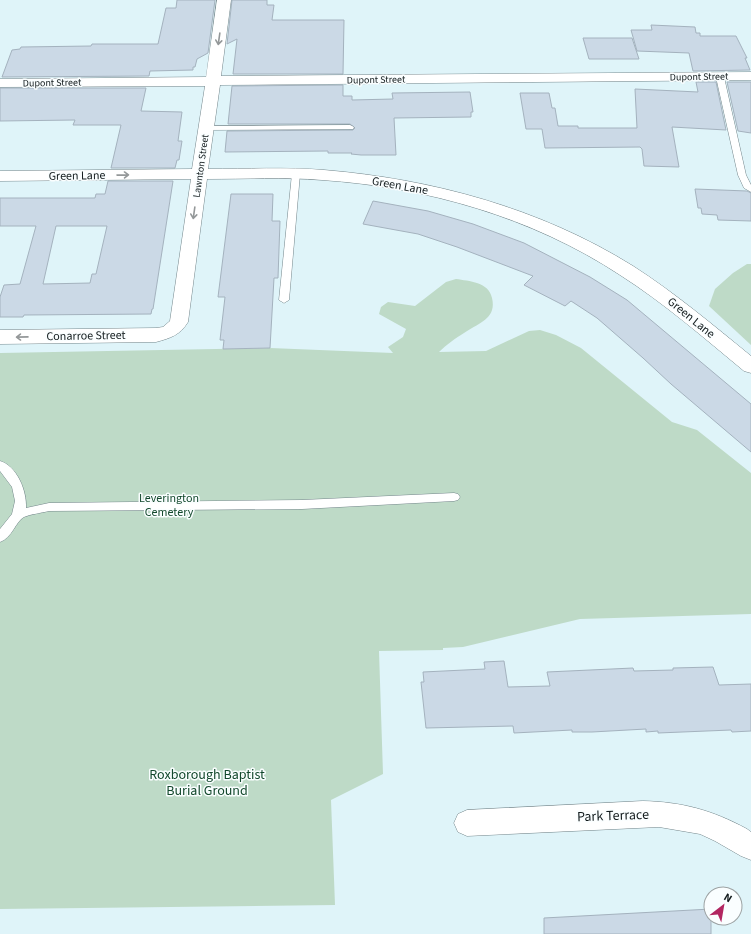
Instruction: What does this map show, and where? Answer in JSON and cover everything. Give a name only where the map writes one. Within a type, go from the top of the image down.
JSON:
[{"type":"street","name":"Lawnton Street","points":[[172,330],[179,322],[224,0]]},
{"type":"street","name":"Dupont Street","points":[[0,83],[751,76]]},
{"type":"street","name":"Green Lane","points":[[0,176],[296,174],[378,181],[437,192],[492,207],[543,226],[578,242],[633,274],[660,293],[751,366]]},
{"type":"street","name":"Conarroe Street","points":[[0,337],[156,335],[172,330]]},
{"type":"street","name":"Park Terrace","points":[[467,823],[642,814],[669,814],[692,818],[715,826],[751,848]]},
{"type":"lane","points":[[720,77],[751,189]]},
{"type":"lane","points":[[206,128],[350,127]]},
{"type":"lane","points":[[284,300],[296,174]]},
{"type":"lane","points":[[0,466],[7,471],[16,485],[20,498],[18,514],[0,537]]},
{"type":"lane","points":[[18,514],[50,507],[303,505],[385,502],[454,497]]},
{"type":"green space","points":[[747,264],[751,264],[751,345],[709,306],[715,289],[733,273]]},
{"type":"green space","name":"Leverington Cemetery","points":[[456,279],[483,285],[490,293],[492,298],[492,311],[485,320],[454,339],[439,352],[486,351],[529,331],[540,330],[556,335],[581,348],[672,422],[697,430],[751,473],[751,614],[580,619],[463,647],[443,648],[443,650],[379,651],[383,774],[331,800],[335,905],[0,909],[0,353],[270,348],[393,353],[388,347],[403,337],[406,329],[379,314],[381,307],[388,302],[415,306],[446,282]]},
{"type":"building","points":[[177,0],[215,0],[208,53],[197,59],[193,70],[150,71],[149,76],[2,77],[12,50],[20,49],[21,47],[91,46],[92,44],[158,44],[166,8],[176,8]]},
{"type":"building","points":[[232,0],[267,0],[267,5],[274,5],[272,20],[344,20],[343,74],[233,74],[237,39],[227,44]]},
{"type":"building","points":[[651,25],[695,27],[696,33],[700,33],[700,36],[736,36],[747,58],[745,58],[750,70],[693,71],[689,53],[637,51],[631,30],[652,30]]},
{"type":"building","points":[[583,38],[632,38],[639,59],[589,59]]},
{"type":"building","points":[[696,82],[716,82],[726,130],[672,127],[679,167],[644,166],[642,149],[640,147],[545,148],[542,129],[526,129],[520,93],[549,93],[552,108],[555,108],[558,126],[578,126],[578,128],[637,128],[635,89],[698,92]]},
{"type":"building","points":[[727,82],[751,82],[751,133],[738,131]]},
{"type":"building","points":[[343,85],[343,96],[352,96],[352,100],[393,99],[392,93],[470,92],[473,112],[471,112],[471,117],[394,118],[396,155],[361,155],[351,154],[352,153],[328,153],[328,151],[225,152],[227,131],[353,130],[355,128],[350,124],[228,124],[232,86]]},
{"type":"building","points":[[0,88],[146,88],[141,111],[182,112],[178,141],[182,141],[179,160],[177,160],[175,168],[111,168],[121,125],[73,125],[75,120],[0,121]]},
{"type":"building","points":[[108,181],[173,181],[151,314],[24,315],[23,317],[0,317],[0,297],[4,285],[20,284],[36,226],[0,226],[0,198],[95,198],[96,194],[105,194]],"holes":[[[56,226],[107,226],[96,274],[92,274],[90,283],[43,284]]]},
{"type":"building","points":[[695,189],[747,191],[751,193],[751,221],[718,220],[717,215],[702,214],[701,208],[698,208]]},
{"type":"building","points":[[231,194],[273,194],[272,221],[280,221],[278,278],[274,278],[270,348],[223,349],[224,340],[220,340],[225,297],[218,297]]},
{"type":"building","points":[[373,201],[428,211],[473,224],[524,243],[590,277],[627,300],[751,404],[751,452],[671,384],[597,318],[571,301],[565,306],[524,285],[533,276],[418,234],[363,224]]},
{"type":"building","points":[[504,661],[508,687],[550,686],[547,672],[633,668],[634,671],[673,670],[673,668],[713,667],[719,685],[751,684],[751,731],[732,732],[731,730],[658,733],[658,731],[646,732],[646,729],[592,732],[572,732],[572,730],[514,733],[513,726],[426,728],[421,682],[424,682],[423,672],[485,669],[484,662]]},
{"type":"building","points":[[703,909],[703,926],[711,926],[711,934],[544,934],[544,918]]},
{"type":"park label","name":"Roxborough Baptist Burial Ground","points":[[207,784]]}]
